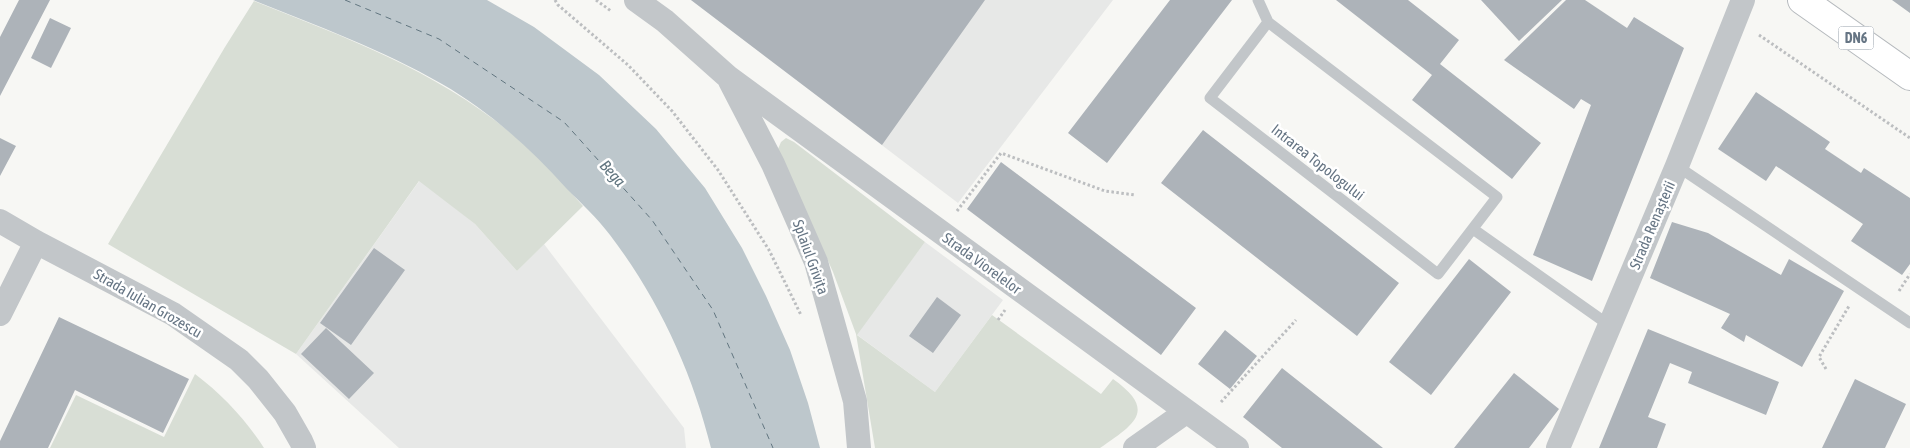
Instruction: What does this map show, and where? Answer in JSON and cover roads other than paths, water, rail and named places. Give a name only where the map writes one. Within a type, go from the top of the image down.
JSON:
[{"type":"main road","name":"DN6","points":[[1802,0],[1910,76]]},
{"type":"street","name":"Strada Viorelelor","points":[[636,0],[665,22],[728,77],[1237,448]]},
{"type":"street","name":"Strada Renașterii","points":[[1558,448],[1677,166],[1743,0]]},
{"type":"street","name":"Splaiul Grivița","points":[[728,77],[773,164],[816,262],[855,401],[860,448]]},
{"type":"street","name":"Strada Iulian Grozescu","points":[[0,221],[173,314],[239,360],[258,378],[285,414],[304,448]]},
{"type":"street","points":[[0,314],[36,242]]},
{"type":"street","points":[[1135,448],[1194,418]]},
{"type":"lane","name":"Intrarea Topologului","points":[[1258,0],[1268,22],[1497,198],[1438,274],[1210,98],[1268,22]]},
{"type":"lane","points":[[1677,166],[1910,323]]},
{"type":"lane","points":[[1473,228],[1609,325]]},
{"type":"water","name":"Bega","points":[[253,0],[487,0],[534,27],[599,75],[656,129],[705,188],[742,248],[790,350],[808,403],[820,448],[711,448],[694,391],[683,363],[658,310],[643,284],[605,229],[538,159],[508,131],[476,106],[419,71],[373,49]]}]
